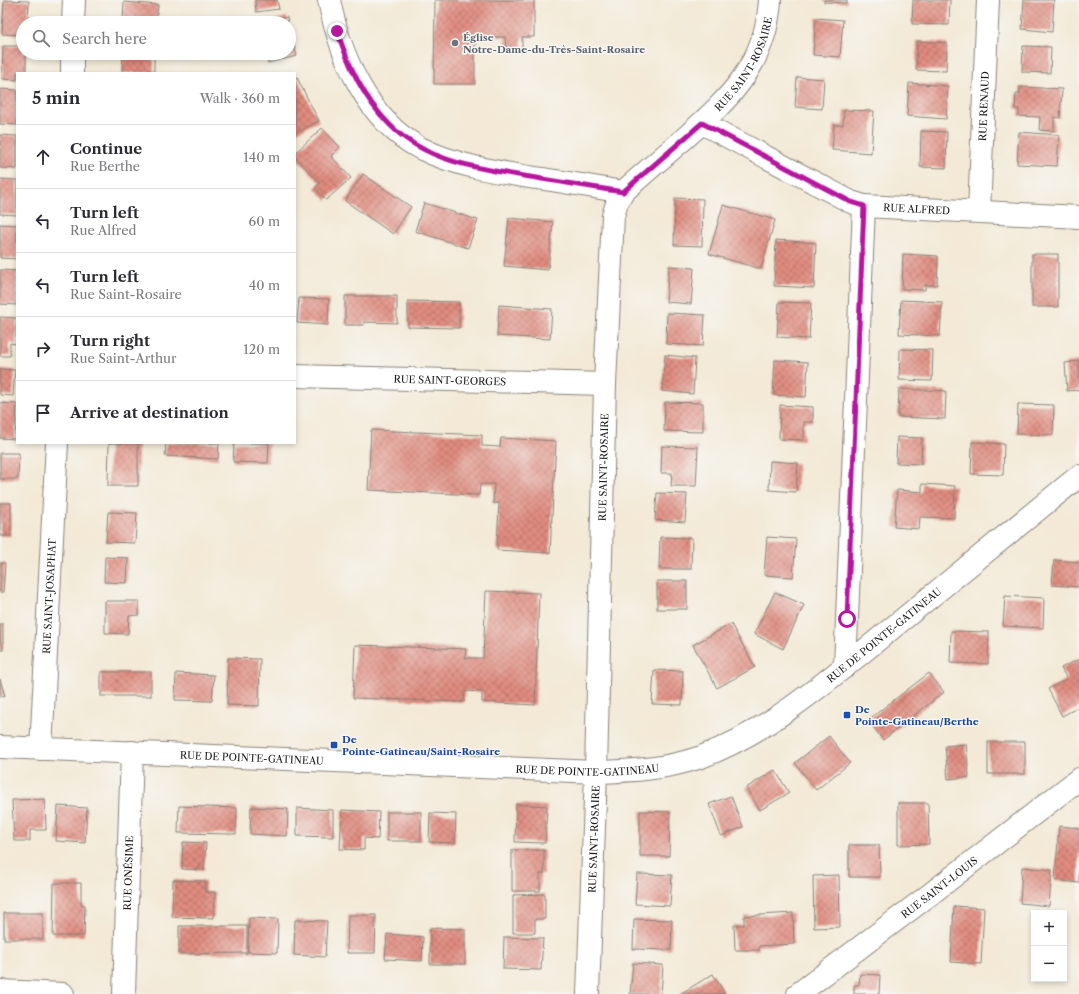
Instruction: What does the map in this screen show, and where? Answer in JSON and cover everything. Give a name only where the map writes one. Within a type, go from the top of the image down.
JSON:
[{"type":"street","points":[[74,0],[74,16]]},
{"type":"street","points":[[329,0],[352,73],[365,94],[390,126],[419,148],[463,164],[491,171],[623,192]]},
{"type":"street","name":"RUE SAINT-ROSAIRE","points":[[588,994],[596,772],[605,384],[613,216],[617,203],[623,192],[702,123],[732,94],[749,70],[765,35],[770,0]]},
{"type":"street","name":"RUE RENAUD","points":[[979,212],[988,0]]},
{"type":"street","points":[[72,60],[72,72]]},
{"type":"street","name":"RUE ALFRED","points":[[702,123],[851,202],[864,206],[1079,217]]},
{"type":"street","points":[[844,667],[864,206]]},
{"type":"street","name":"RUE SAINT-GEORGES","points":[[296,376],[605,384]]},
{"type":"street","name":"RUE SAINT-JOSAPHAT","points":[[41,749],[57,444]]},
{"type":"street","name":"RUE DE POINTE-GATINEAU","points":[[0,747],[596,772],[647,769],[674,765],[701,757],[729,745],[777,718],[844,667],[1079,476]]},
{"type":"street","name":"RUE ONÉSIME","points":[[124,994],[132,752]]},
{"type":"street","name":"RUE SAINT-LOUIS","points":[[798,994],[1079,779]]},
{"type":"street","points":[[0,992],[63,994]]},
{"type":"building","points":[[4,0],[29,1],[28,16],[16,16],[16,35],[2,34]]},
{"type":"building","points":[[255,0],[277,0],[279,9],[256,12]]},
{"type":"building","name":"Église Notre-Dame-du-Très-Saint-Rosaire","points":[[435,0],[534,0],[534,37],[522,37],[522,48],[506,48],[505,37],[475,37],[475,84],[434,84]]},
{"type":"building","points":[[824,0],[847,0],[847,3],[824,2]]},
{"type":"building","points":[[913,0],[950,0],[949,25],[912,24]]},
{"type":"building","points":[[1024,0],[1054,0],[1052,32],[1022,29]]},
{"type":"building","points":[[124,2],[158,5],[157,16],[123,16]]},
{"type":"building","points":[[816,18],[843,20],[840,57],[813,55]]},
{"type":"building","points":[[917,41],[947,43],[946,71],[916,70]]},
{"type":"building","points":[[3,46],[16,46],[16,60],[26,60],[26,72],[16,72],[16,80],[2,79]]},
{"type":"building","points":[[1023,46],[1051,47],[1050,73],[1022,72]]},
{"type":"building","points":[[123,60],[154,60],[154,72],[122,72]]},
{"type":"building","points":[[267,60],[280,60],[268,63]]},
{"type":"building","points":[[296,76],[319,121],[296,132]]},
{"type":"building","points":[[797,77],[824,79],[822,109],[795,107]]},
{"type":"building","points":[[909,83],[948,86],[946,119],[907,116]]},
{"type":"building","points":[[1020,87],[1062,89],[1060,118],[1054,117],[1054,131],[1039,130],[1040,117],[1019,116],[1019,109],[1015,109],[1016,94],[1020,94]]},
{"type":"building","points":[[0,89],[16,90],[16,125],[0,124]]},
{"type":"building","points":[[844,110],[874,111],[871,153],[832,150],[834,125],[843,125]]},
{"type":"building","points":[[322,128],[340,147],[331,156],[351,178],[326,200],[315,188],[320,183],[296,158],[296,152]]},
{"type":"building","points":[[921,131],[947,132],[946,168],[920,167]]},
{"type":"building","points":[[1019,132],[1059,135],[1057,166],[1017,164]]},
{"type":"building","points":[[0,135],[16,136],[16,169],[0,168]]},
{"type":"building","points":[[363,174],[411,207],[393,234],[345,201]]},
{"type":"building","points":[[0,179],[16,180],[16,215],[0,214]]},
{"type":"building","points":[[675,198],[703,199],[702,246],[674,245]]},
{"type":"building","points":[[424,203],[478,220],[468,248],[415,231]]},
{"type":"building","points":[[723,205],[775,220],[761,269],[709,254]]},
{"type":"building","points":[[509,218],[553,222],[548,270],[504,266]]},
{"type":"building","points":[[0,224],[16,225],[16,259],[0,258]]},
{"type":"building","points":[[776,240],[816,243],[814,288],[774,286]]},
{"type":"building","points":[[903,254],[938,256],[937,285],[925,285],[925,290],[902,289]]},
{"type":"building","points":[[1032,254],[1058,254],[1058,307],[1032,307]]},
{"type":"building","points":[[669,266],[694,268],[691,304],[666,302]]},
{"type":"building","points":[[0,270],[16,271],[16,305],[0,304]]},
{"type":"building","points":[[345,296],[397,296],[397,323],[364,322],[364,325],[345,325]]},
{"type":"building","points":[[299,298],[329,299],[328,325],[297,323]]},
{"type":"building","points":[[901,300],[942,302],[940,336],[899,334]]},
{"type":"building","points":[[408,301],[459,302],[459,328],[408,327]]},
{"type":"building","points":[[779,302],[811,303],[809,339],[777,337]]},
{"type":"building","points":[[499,305],[552,309],[550,339],[497,336]]},
{"type":"building","points":[[667,313],[705,315],[703,346],[666,344]]},
{"type":"building","points":[[0,317],[16,318],[16,344],[10,343],[10,356],[0,356]]},
{"type":"building","points":[[900,349],[933,350],[932,381],[899,380]]},
{"type":"building","points":[[665,355],[695,358],[693,394],[662,391]]},
{"type":"building","points":[[775,360],[808,362],[806,397],[773,395]]},
{"type":"building","points":[[1079,361],[1079,390],[1067,391],[1065,363]]},
{"type":"building","points":[[0,369],[15,370],[13,396],[0,395]]},
{"type":"building","points":[[899,389],[946,391],[945,419],[898,417]]},
{"type":"building","points":[[665,402],[703,403],[703,432],[664,431]]},
{"type":"building","points":[[0,403],[16,404],[15,439],[0,438]]},
{"type":"building","points":[[1018,404],[1054,405],[1053,435],[1017,434]]},
{"type":"building","points":[[780,405],[813,407],[813,422],[804,422],[804,440],[779,439]]},
{"type":"building","points":[[371,430],[482,435],[482,446],[500,447],[501,438],[556,441],[550,553],[497,550],[499,503],[493,503],[494,484],[480,484],[479,495],[368,490]]},
{"type":"building","points":[[897,437],[922,438],[921,464],[896,463]]},
{"type":"building","points":[[972,442],[1004,444],[1003,475],[971,474]]},
{"type":"building","points":[[109,444],[138,444],[138,486],[108,486]]},
{"type":"building","points":[[166,444],[219,444],[218,459],[165,456]]},
{"type":"building","points":[[234,444],[269,444],[268,463],[233,462]]},
{"type":"building","points":[[662,446],[698,447],[696,486],[671,486],[672,473],[661,473]]},
{"type":"building","points":[[0,453],[19,453],[18,479],[0,479]]},
{"type":"building","points":[[770,461],[798,463],[796,492],[769,490]]},
{"type":"building","points":[[922,484],[955,486],[954,518],[920,517],[919,529],[894,527],[897,490],[922,492]]},
{"type":"building","points":[[657,493],[687,494],[685,522],[655,520]]},
{"type":"building","points":[[0,503],[11,503],[11,536],[0,536]]},
{"type":"building","points":[[108,512],[137,513],[135,543],[106,542]]},
{"type":"building","points":[[660,537],[692,538],[691,569],[659,569]]},
{"type":"building","points":[[767,537],[796,539],[793,577],[764,575]]},
{"type":"building","points":[[105,557],[128,558],[127,583],[104,582]]},
{"type":"building","points":[[1054,560],[1079,562],[1079,587],[1052,585]]},
{"type":"building","points":[[0,563],[5,563],[3,592],[0,592]]},
{"type":"building","points":[[657,581],[687,581],[687,609],[657,609]]},
{"type":"building","points":[[486,591],[539,593],[535,705],[482,702],[482,692],[465,691],[464,702],[353,698],[355,645],[466,649],[465,658],[483,658]]},
{"type":"building","points":[[775,592],[804,605],[783,649],[754,634]]},
{"type":"building","points":[[1005,596],[1044,598],[1043,628],[1003,626]]},
{"type":"building","points":[[105,601],[139,601],[139,615],[129,616],[128,634],[105,633]]},
{"type":"building","points":[[0,624],[3,624],[3,650],[0,650]]},
{"type":"building","points":[[731,624],[755,667],[717,688],[693,645]]},
{"type":"building","points":[[951,631],[989,632],[988,664],[950,663]]},
{"type":"building","points":[[228,658],[260,659],[259,706],[227,705]]},
{"type":"building","points":[[1079,659],[1079,707],[1062,716],[1048,689],[1067,679],[1061,668]]},
{"type":"building","points":[[654,670],[683,671],[682,705],[652,704]]},
{"type":"building","points":[[101,672],[151,672],[151,696],[101,696]]},
{"type":"building","points":[[176,673],[214,675],[212,701],[175,700]]},
{"type":"building","points":[[929,673],[944,692],[883,740],[868,720]]},
{"type":"building","points":[[0,679],[5,696],[0,697]]},
{"type":"building","points":[[829,736],[850,763],[816,790],[795,763]]},
{"type":"building","points":[[988,742],[1025,742],[1025,774],[988,774]]},
{"type":"building","points":[[966,744],[969,777],[948,779],[945,746]]},
{"type":"building","points":[[775,770],[789,793],[760,810],[746,788]]},
{"type":"building","points":[[731,796],[743,827],[721,836],[709,804]]},
{"type":"building","points":[[45,799],[46,830],[30,830],[30,841],[14,841],[12,800]]},
{"type":"building","points":[[898,803],[928,803],[929,844],[898,845]]},
{"type":"building","points":[[516,804],[547,806],[545,843],[515,842]]},
{"type":"building","points":[[58,806],[87,808],[85,843],[56,841]]},
{"type":"building","points":[[179,806],[237,808],[236,834],[178,833]]},
{"type":"building","points":[[251,807],[288,809],[287,836],[250,834]]},
{"type":"building","points":[[297,808],[333,810],[333,837],[297,836]]},
{"type":"building","points":[[342,810],[379,812],[378,839],[364,838],[364,850],[340,849]]},
{"type":"building","points":[[640,811],[670,812],[669,856],[640,856]]},
{"type":"building","points":[[387,812],[421,812],[421,841],[387,841]]},
{"type":"building","points":[[430,813],[456,814],[455,843],[429,842]]},
{"type":"building","points":[[1059,826],[1079,828],[1079,883],[1055,880]]},
{"type":"building","points":[[183,842],[206,843],[204,870],[182,869]]},
{"type":"building","points":[[849,845],[879,845],[880,877],[849,877]]},
{"type":"building","points":[[512,850],[544,850],[544,874],[540,874],[540,891],[512,891]]},
{"type":"building","points":[[1022,867],[1052,870],[1049,906],[1020,903]]},
{"type":"building","points":[[637,874],[672,875],[670,906],[635,904]]},
{"type":"building","points":[[839,875],[840,927],[814,928],[813,876]]},
{"type":"building","points":[[173,880],[205,881],[205,892],[215,892],[214,918],[172,917]]},
{"type":"building","points":[[54,883],[81,883],[81,905],[85,905],[84,936],[53,936]]},
{"type":"building","points":[[545,894],[545,919],[535,919],[535,933],[513,933],[513,895]]},
{"type":"building","points":[[954,906],[984,908],[981,964],[951,962]]},
{"type":"building","points":[[4,913],[43,913],[43,939],[4,939]]},
{"type":"building","points":[[793,913],[794,944],[759,946],[759,950],[735,950],[734,925],[744,925],[744,916]]},
{"type":"building","points":[[348,915],[376,915],[375,953],[347,953]]},
{"type":"building","points":[[249,918],[278,919],[277,953],[248,952]]},
{"type":"building","points":[[634,919],[672,920],[671,950],[633,949]]},
{"type":"building","points":[[295,920],[327,921],[325,957],[294,955]]},
{"type":"building","points":[[179,926],[247,926],[247,953],[179,954]]},
{"type":"building","points":[[430,928],[465,929],[465,964],[430,964]]},
{"type":"building","points":[[387,934],[423,937],[422,961],[385,959]]},
{"type":"building","points":[[504,937],[543,938],[541,970],[503,969]]},
{"type":"building","points":[[633,963],[663,965],[661,994],[630,994]]},
{"type":"building","points":[[713,974],[725,994],[680,994]]},
{"type":"building","points":[[860,974],[880,975],[879,994],[854,994],[854,985],[859,985]]},
{"type":"place","name":"Église Notre-Dame-du-Très-Saint-Rosaire","points":[[455,43]]},
{"type":"place","name":"De Pointe-Gatineau/Berthe","points":[[847,715]]},
{"type":"place","name":"De Pointe-Gatineau/Saint-Rosaire","points":[[334,745]]},
{"type":"route","points":[[337,31],[352,73],[365,94],[390,126],[419,148],[463,164],[491,171],[623,192],[702,123],[851,202],[864,206],[847,619]]}]
